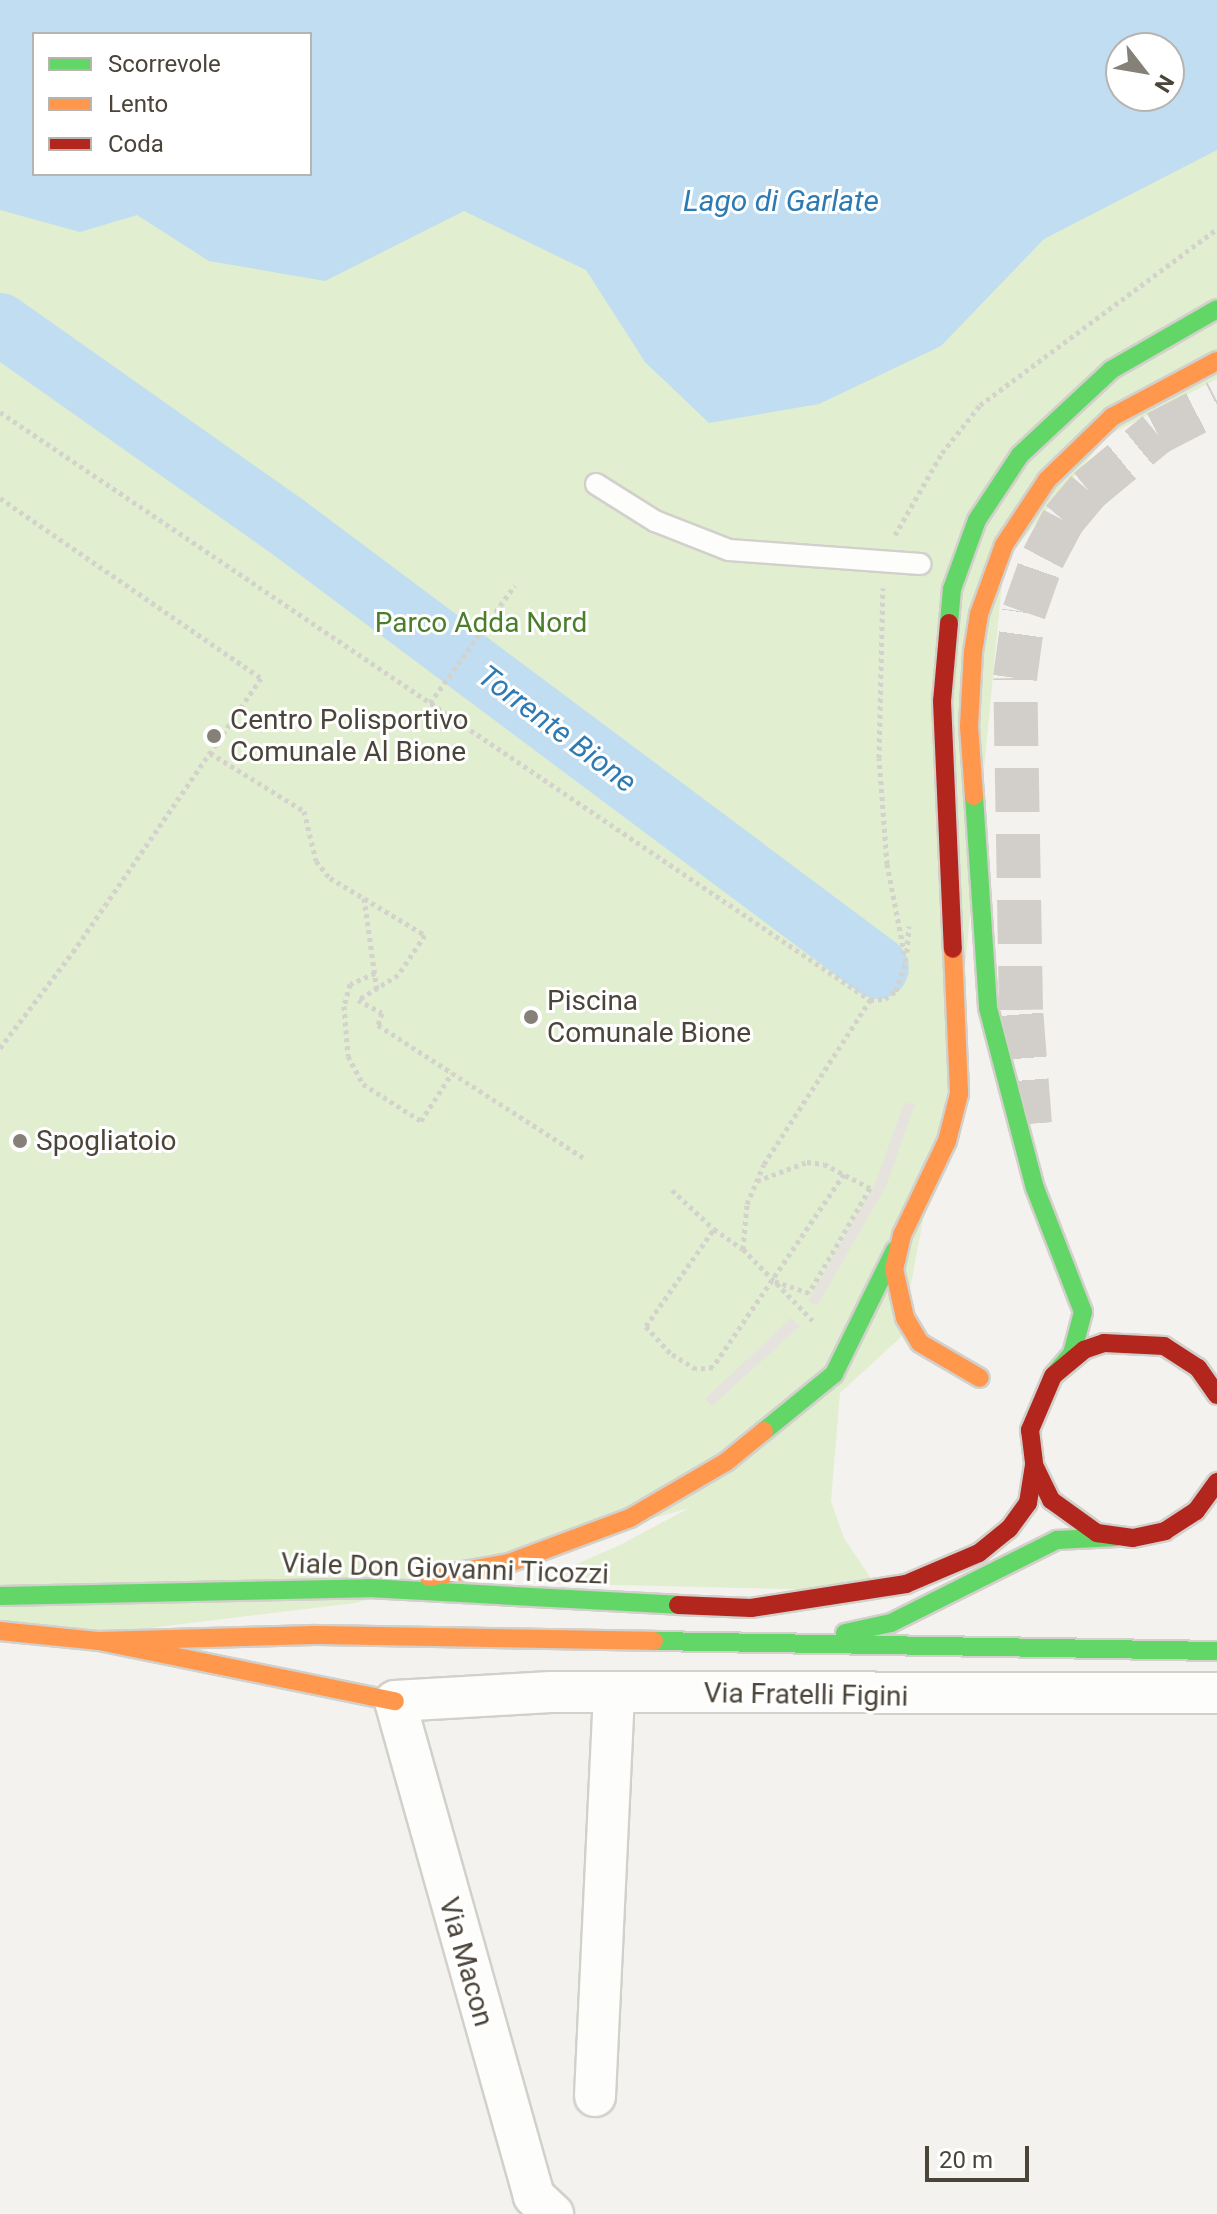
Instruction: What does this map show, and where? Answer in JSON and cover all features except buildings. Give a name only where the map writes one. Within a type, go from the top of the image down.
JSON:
[{"type":"main road","points":[[368,1588],[509,1563],[630,1518],[678,1494],[786,1416],[834,1374],[947,1141],[959,1094],[942,701],[946,627],[963,556],[999,484],[1044,429],[1111,370],[1217,309]]},
{"type":"main road","name":"Viale Don Giovanni Ticozzi","points":[[0,1596],[368,1588],[519,1600],[751,1608],[854,1595],[906,1584],[959,1563],[1009,1529],[1028,1503],[1034,1411],[1053,1376],[1072,1354],[1083,1312],[1035,1188],[988,1008],[969,726],[973,652],[990,581],[1025,509],[1071,453],[1141,398],[1217,361]]},
{"type":"main road","points":[[902,1235],[894,1269],[905,1318],[935,1354],[1001,1386]]},
{"type":"main road","points":[[1026,1383],[1053,1376],[1084,1350],[1124,1340],[1164,1346],[1198,1368],[1217,1395]]},
{"type":"main road","points":[[1198,1368],[1217,1371]]},
{"type":"main road","points":[[1017,1413],[1032,1458],[1064,1513],[1079,1525],[1116,1537]]},
{"type":"main road","points":[[1180,1523],[1217,1482]]},
{"type":"main road","points":[[772,1646],[891,1623],[1057,1540],[1149,1535],[1217,1504]]},
{"type":"main road","points":[[0,1631],[99,1641],[395,1701]]},
{"type":"main road","points":[[99,1641],[314,1635],[772,1646],[1217,1651]]},
{"type":"street","name":"Via Fratelli Figini","points":[[395,1701],[614,1693],[1217,1693]]},
{"type":"street","points":[[595,2096],[614,1693]]},
{"type":"street","name":"Via Macon","points":[[395,1701],[534,2196],[553,2214]]},
{"type":"lane","points":[[596,484],[655,521],[703,543],[756,556],[920,564]]},
{"type":"path","points":[[0,412],[870,1000],[885,999],[896,991],[906,962],[887,864],[879,758],[887,562],[910,504],[980,405],[1217,229]]},
{"type":"path","points":[[0,498],[261,678],[73,952],[0,1048]]},
{"type":"path","points":[[430,703],[515,585]]},
{"type":"path","points":[[210,753],[304,811],[316,861],[330,878],[425,935],[398,975],[358,1000],[382,1013],[378,1025],[584,1158]]},
{"type":"path","points":[[364,898],[377,990]]},
{"type":"path","points":[[375,973],[350,984],[344,1006],[348,1056],[363,1084],[421,1121],[452,1073]]},
{"type":"path","points":[[743,1249],[743,1224],[757,1181],[870,1000]]},
{"type":"path","points":[[757,1181],[807,1162],[844,1174],[870,1188],[809,1293],[774,1281]]},
{"type":"path","points":[[714,1229],[646,1326],[670,1353],[696,1369],[713,1367],[844,1174]]},
{"type":"path","points":[[672,1190],[714,1229],[743,1249],[817,1326]]},
{"type":"green space","name":"Parco Adda Nord","points":[[0,0],[1217,0],[1217,379],[1107,436],[1004,562],[959,1029],[901,1337],[840,1393],[831,1501],[844,1538],[874,1583],[870,1591],[533,1583],[620,1545],[689,1508],[355,1603],[92,1635],[0,1637]]},
{"type":"shaded area","points":[[904,1103],[915,1104],[886,1186],[817,1306],[808,1301],[875,1184]]},
{"type":"shaded area","points":[[791,1318],[800,1326],[712,1406],[705,1399]]},
{"type":"water","name":"Lago di Garlate","points":[[0,0],[1217,0],[1217,150],[1044,239],[941,346],[819,404],[709,423],[645,362],[586,270],[464,211],[325,281],[209,261],[137,215],[80,232],[0,210]]},
{"type":"waterway","name":"Torrente Bione","points":[[0,324],[285,525],[878,968]]},
{"type":"tunnel","points":[[1030,1124],[1021,1010],[1015,678],[1024,612],[1043,558],[1063,520],[1088,490],[1157,433],[1217,402]]},
{"type":"traffic: fast","points":[[949,623],[952,589],[977,520],[1020,455],[1111,370],[1217,309]]},
{"type":"traffic: fast","points":[[974,796],[988,1008],[1035,1188],[1083,1312],[1072,1354],[1053,1376]]},
{"type":"traffic: fast","points":[[764,1431],[834,1374],[895,1250]]},
{"type":"traffic: fast","points":[[845,1633],[891,1623],[1057,1540],[1116,1537]]},
{"type":"traffic: fast","points":[[0,1596],[368,1588],[678,1605]]},
{"type":"traffic: fast","points":[[654,1641],[1217,1651]]},
{"type":"traffic: slow","points":[[974,796],[969,726],[973,652],[979,614],[1004,545],[1047,480],[1112,417],[1217,361]]},
{"type":"traffic: slow","points":[[953,949],[959,1094],[947,1141],[902,1235],[894,1269],[905,1318],[920,1343],[980,1378]]},
{"type":"traffic: slow","points":[[429,1577],[509,1563],[630,1518],[726,1462],[764,1431]]},
{"type":"traffic: slow","points":[[0,1631],[99,1641],[395,1701]]},
{"type":"traffic: slow","points":[[99,1641],[314,1635],[654,1641]]},
{"type":"traffic: jam","points":[[949,623],[942,701],[953,949]]},
{"type":"traffic: jam","points":[[1217,1395],[1198,1368],[1164,1346],[1104,1343],[1084,1350],[1053,1376],[1030,1430],[1034,1465],[1051,1500],[1097,1533],[1133,1538],[1165,1531],[1196,1511],[1217,1482]]},
{"type":"traffic: jam","points":[[678,1605],[751,1608],[906,1584],[979,1553],[1009,1529],[1028,1503],[1034,1465]]},
{"type":"place","name":"Centro Polisportivo Comunale Al Bione","points":[[214,736]]},
{"type":"place","name":"Piscina Comunale Bione","points":[[531,1017]]},
{"type":"place","name":"Spogliatoio","points":[[20,1141]]}]
